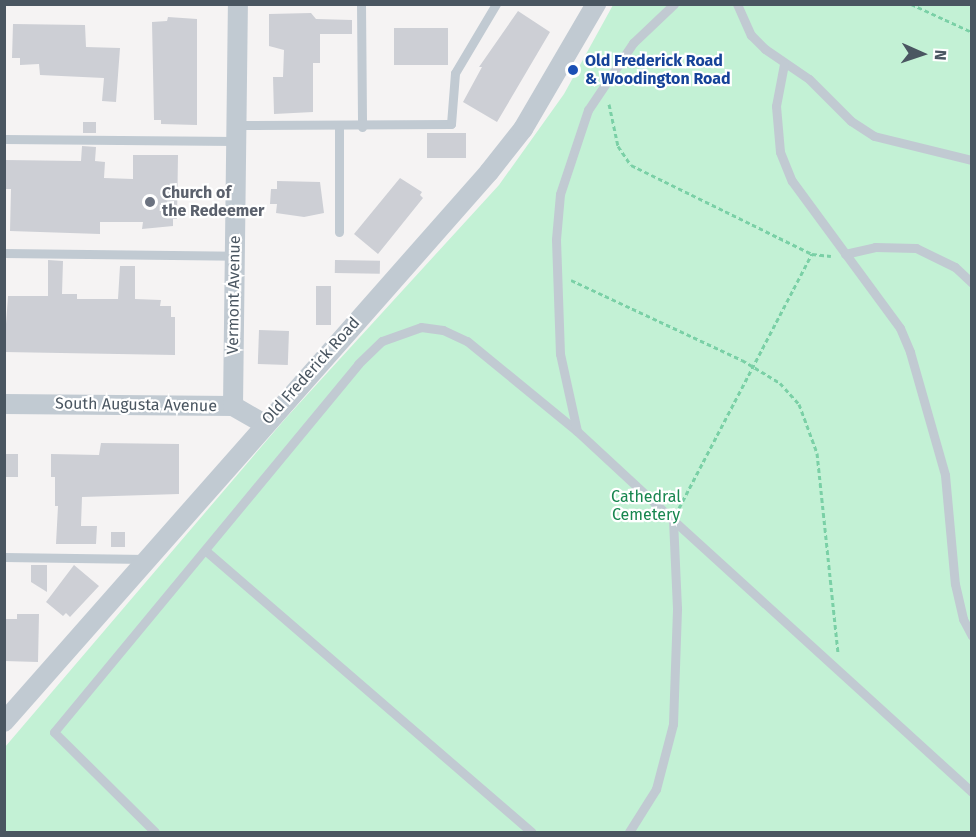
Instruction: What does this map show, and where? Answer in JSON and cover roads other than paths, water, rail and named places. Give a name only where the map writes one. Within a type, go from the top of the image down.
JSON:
[{"type":"street","name":"Vermont Avenue","points":[[233,406],[238,4]]},
{"type":"street","name":"Old Frederick Road","points":[[4,722],[13,703],[149,559],[263,423],[523,129],[596,4]]},
{"type":"street","name":"South Augusta Avenue","points":[[4,404],[233,406],[263,423]]},
{"type":"lane","points":[[361,4],[362,127]]},
{"type":"lane","points":[[4,139],[451,124],[455,73],[496,4]]},
{"type":"lane","points":[[577,430],[560,354],[555,274],[560,194],[588,110],[606,80],[633,43],[674,4]]},
{"type":"lane","points":[[737,4],[752,35],[784,64],[808,79],[851,121],[873,136],[972,160]]},
{"type":"lane","points":[[784,64],[776,106],[780,152],[792,181],[900,328],[910,352],[945,476],[955,584],[963,620],[972,636]]},
{"type":"lane","points":[[339,127],[339,232]]},
{"type":"lane","points":[[845,254],[875,247],[916,248],[955,267],[972,283]]},
{"type":"lane","points":[[4,253],[235,255]]},
{"type":"lane","points":[[155,832],[54,732],[206,551],[358,364],[382,341],[403,330],[421,327],[443,330],[467,341],[577,430],[972,792]]},
{"type":"lane","points":[[629,832],[656,789],[674,724],[677,609],[673,520]]},
{"type":"lane","points":[[206,551],[531,832]]},
{"type":"lane","points":[[4,557],[149,559]]},
{"type":"place","name":"Old Frederick Road & Woodington Road","points":[[573,70]]},
{"type":"place","name":"Church of the Redeemer","points":[[150,202]]},
{"type":"park label","name":"Cathedral Cemetery","points":[[646,506]]}]
